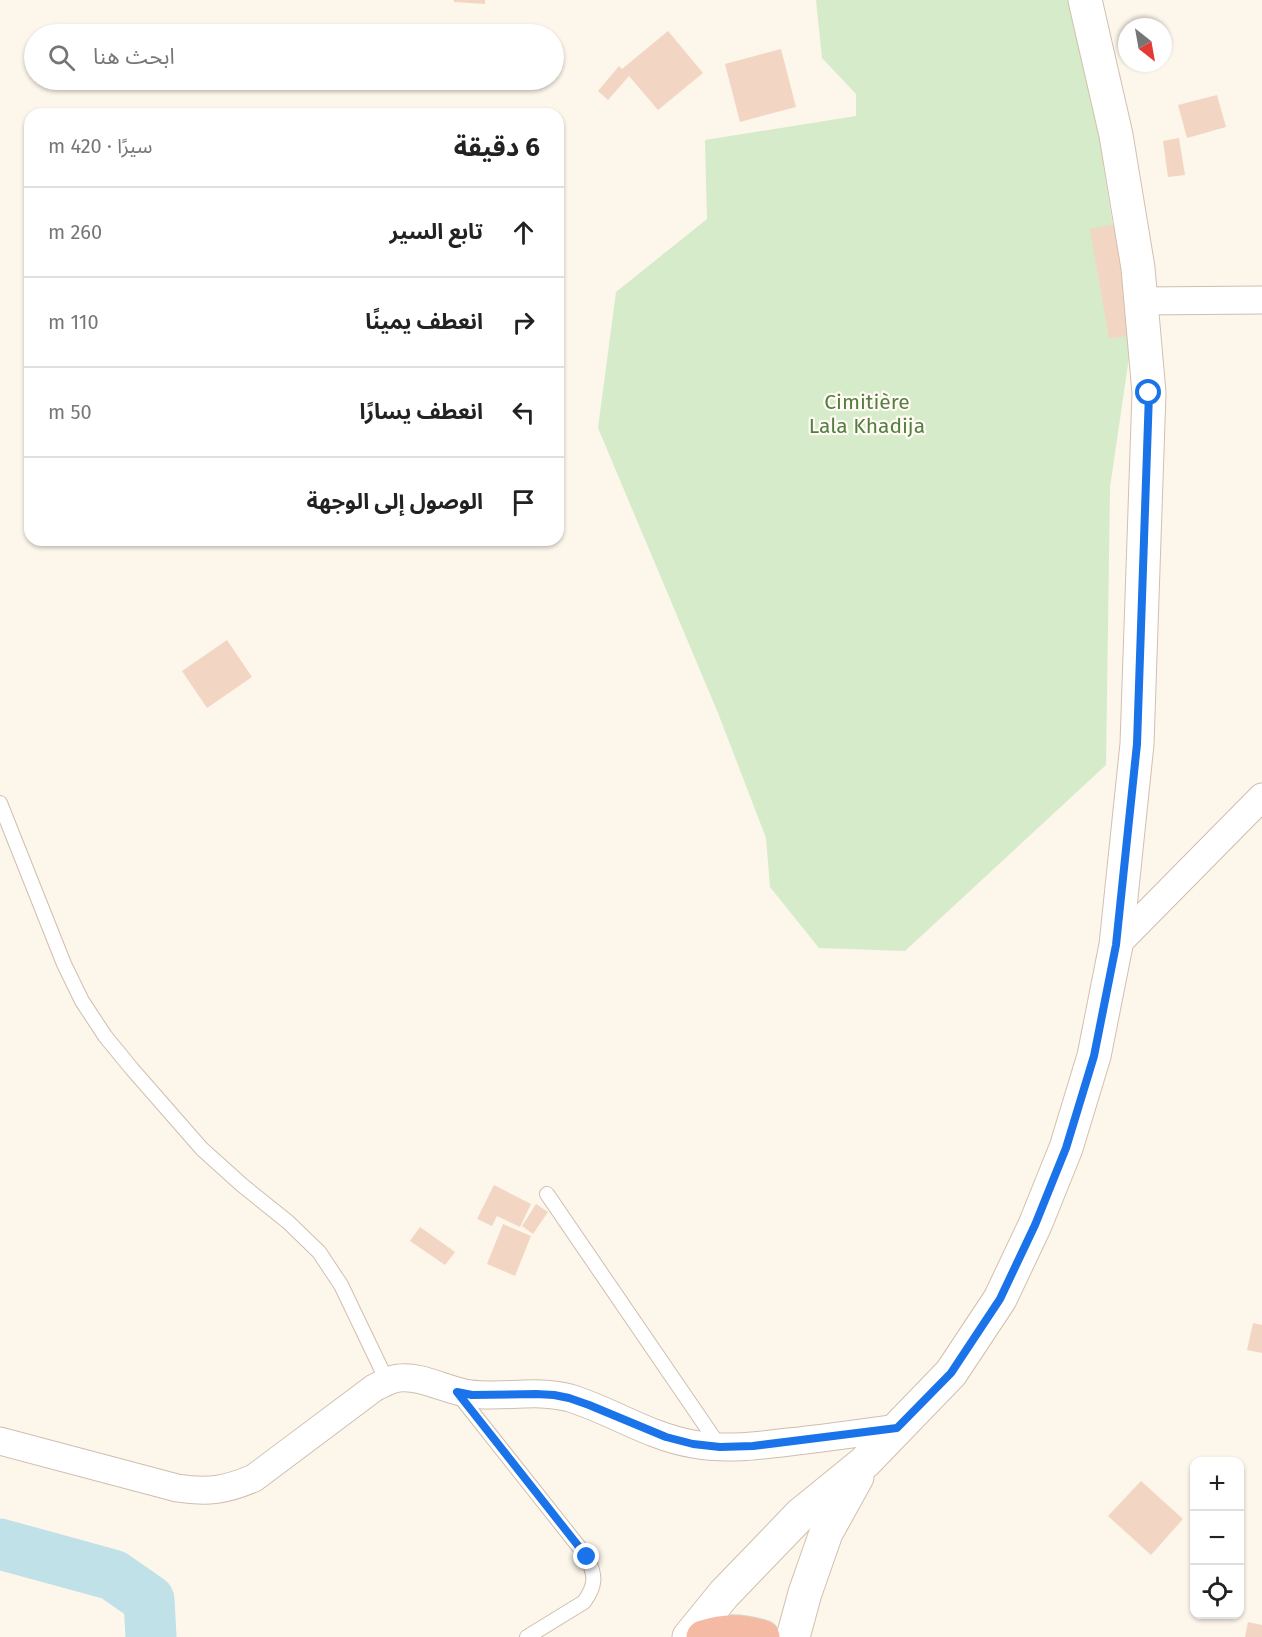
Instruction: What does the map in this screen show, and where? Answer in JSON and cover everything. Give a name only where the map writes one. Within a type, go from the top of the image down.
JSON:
[{"type":"highway","points":[[703,1637],[721,1631],[746,1632],[763,1637]]},
{"type":"street","points":[[689,1637],[724,1594],[801,1514],[866,1462],[951,1373],[1000,1299],[1035,1225],[1066,1148],[1094,1056],[1116,945],[1138,732],[1149,393],[1138,268],[1116,135],[1085,0]]},
{"type":"street","points":[[1141,301],[1262,300]]},
{"type":"street","points":[[1116,945],[1262,797]]},
{"type":"street","points":[[0,1441],[177,1488],[215,1491],[233,1487],[254,1478],[374,1388],[399,1378],[413,1378],[457,1392],[562,1396],[666,1437],[693,1444],[720,1447],[782,1443],[897,1428]]},
{"type":"street","points":[[793,1637],[805,1593],[826,1533],[866,1462]]},
{"type":"lane","points":[[0,803],[64,964],[82,1001],[105,1036],[202,1149],[288,1222],[319,1252],[341,1285],[387,1381]]},
{"type":"lane","points":[[547,1194],[720,1447]]},
{"type":"lane","points":[[457,1392],[587,1557],[593,1569],[594,1582],[584,1602],[527,1637]]},
{"type":"green space","name":"Cimitière Lala Khadija","points":[[816,0],[1078,0],[1131,344],[1110,487],[1106,765],[905,951],[819,948],[770,887],[766,838],[718,713],[598,428],[616,292],[707,219],[705,140],[856,116],[856,94],[822,58]]},
{"type":"building","points":[[454,0],[485,0],[485,4],[454,2]]},
{"type":"building","points":[[668,31],[703,73],[658,110],[629,76],[608,100],[598,91],[619,66],[622,69]]},
{"type":"building","points":[[781,49],[796,107],[740,122],[725,64]]},
{"type":"building","points":[[1217,95],[1226,127],[1187,138],[1178,105]]},
{"type":"building","points":[[1179,138],[1185,175],[1168,177],[1163,141]]},
{"type":"building","points":[[1118,224],[1137,334],[1109,339],[1090,229]]},
{"type":"building","points":[[227,640],[252,677],[207,708],[182,671]]},
{"type":"building","points":[[494,1185],[531,1204],[520,1227],[497,1216],[492,1226],[477,1219]]},
{"type":"building","points":[[536,1204],[548,1212],[533,1234],[522,1226]]},
{"type":"building","points":[[503,1224],[531,1236],[515,1276],[487,1264]]},
{"type":"building","points":[[420,1227],[455,1252],[445,1265],[410,1241]]},
{"type":"building","points":[[1253,1323],[1262,1325],[1262,1353],[1247,1350]]},
{"type":"building","points":[[1141,1481],[1183,1519],[1151,1555],[1108,1516]]},
{"type":"building","points":[[1248,1622],[1262,1625],[1262,1637],[1245,1637]]},
{"type":"waterway","points":[[0,1544],[113,1575],[149,1600],[151,1637]]},
{"type":"route","points":[[587,1557],[457,1392],[472,1395],[536,1394],[569,1398],[666,1437],[693,1444],[720,1447],[782,1443],[897,1428],[951,1373],[1000,1299],[1035,1225],[1066,1148],[1094,1056],[1116,945],[1137,744],[1149,393]]}]
